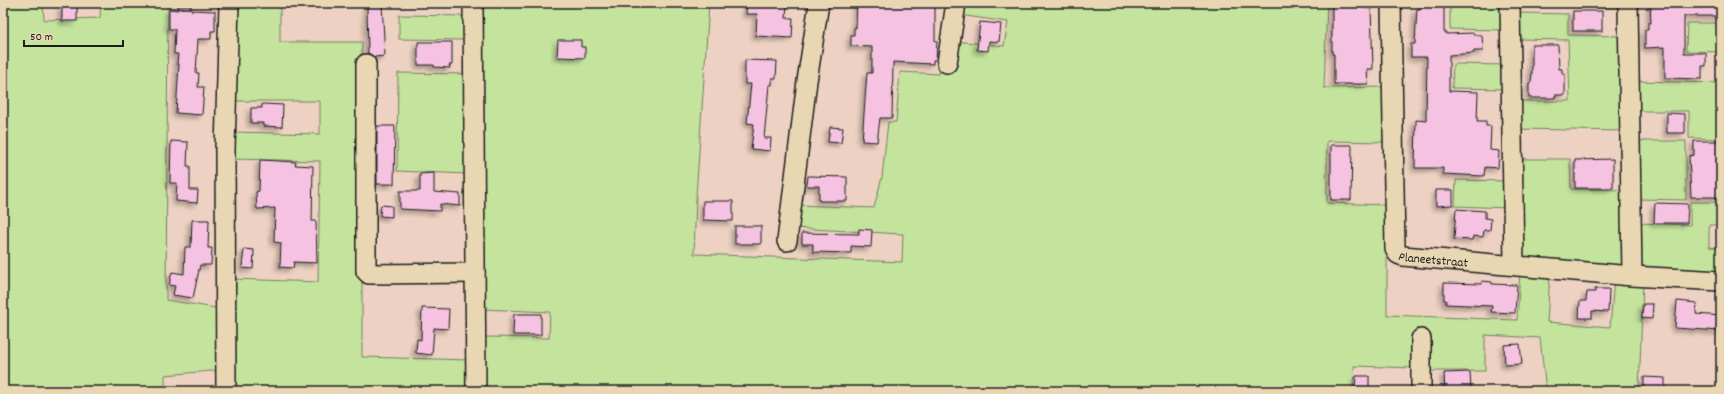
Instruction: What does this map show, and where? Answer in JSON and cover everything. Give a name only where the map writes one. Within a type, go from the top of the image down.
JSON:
[{"type":"street","points":[[226,391],[225,150],[229,3]]},
{"type":"street","points":[[473,3],[476,391]]},
{"type":"street","points":[[787,241],[807,81],[819,3]]},
{"type":"street","points":[[947,63],[956,3]]},
{"type":"street","name":"Planeetstraat","points":[[1391,3],[1395,249],[1398,254],[1403,256],[1632,276],[1721,281]]},
{"type":"street","points":[[1510,3],[1514,266]]},
{"type":"street","points":[[1628,3],[1632,276]]},
{"type":"street","points":[[366,64],[366,271],[369,274],[475,273]]},
{"type":"street","points":[[1421,339],[1421,391]]},
{"type":"green space","points":[[3,3],[43,3],[44,20],[100,18],[101,3],[168,3],[166,300],[222,309],[222,370],[165,375],[165,391],[3,391]]},
{"type":"green space","points":[[235,3],[280,3],[280,42],[362,42],[362,357],[471,360],[472,391],[232,391],[232,279],[318,282],[320,161],[232,159],[232,132],[320,134],[320,101],[232,101]]},
{"type":"green space","points":[[480,3],[709,3],[696,197],[694,254],[902,262],[903,234],[793,228],[797,205],[874,208],[882,177],[888,122],[896,122],[900,72],[939,74],[940,69],[955,41],[1004,46],[1008,22],[959,15],[961,3],[1327,3],[1324,88],[1387,87],[1388,142],[1327,141],[1327,203],[1387,205],[1387,315],[1517,320],[1520,271],[1550,273],[1547,322],[1610,327],[1614,280],[1643,282],[1639,391],[1546,391],[1540,338],[1485,335],[1485,371],[1430,371],[1430,335],[1417,334],[1416,368],[1354,366],[1353,391],[483,391],[484,337],[549,338],[550,312],[482,309]]},
{"type":"green space","points":[[1450,3],[1506,5],[1505,30],[1450,29]]},
{"type":"green space","points":[[1570,3],[1622,3],[1622,8],[1570,7]]},
{"type":"green space","points":[[1518,13],[1568,14],[1568,35],[1623,36],[1624,131],[1518,129],[1518,101],[1570,101],[1568,40],[1517,39]]},
{"type":"green space","points":[[399,15],[468,16],[468,40],[399,39]]},
{"type":"green space","points":[[1687,23],[1721,23],[1721,52],[1686,51]]},
{"type":"green space","points":[[1453,64],[1507,65],[1506,89],[1452,88]]},
{"type":"green space","points":[[398,73],[468,74],[467,174],[397,171]]},
{"type":"green space","points":[[1636,81],[1721,83],[1721,139],[1689,138],[1689,111],[1636,111]]},
{"type":"green space","points":[[1636,141],[1686,141],[1686,200],[1636,199]]},
{"type":"green space","points":[[1518,159],[1570,159],[1571,189],[1626,190],[1623,270],[1523,259]]},
{"type":"green space","points":[[1456,180],[1509,181],[1509,208],[1455,206]]},
{"type":"green space","points":[[1690,202],[1721,202],[1721,225],[1709,225],[1709,247],[1721,248],[1721,278],[1639,270],[1636,223],[1690,225]]},
{"type":"building","points":[[747,3],[787,3],[786,18],[793,18],[792,38],[756,36],[757,14],[746,14]]},
{"type":"building","points":[[857,3],[935,3],[935,41],[937,41],[936,60],[933,60],[933,64],[893,62],[892,118],[880,118],[877,142],[862,141],[867,73],[872,73],[872,47],[851,46],[851,36],[854,36],[854,28],[856,28]]},
{"type":"building","points":[[1332,3],[1363,3],[1363,8],[1371,8],[1373,69],[1367,69],[1368,84],[1334,84],[1334,54],[1332,54]]},
{"type":"building","points":[[1422,3],[1444,4],[1444,32],[1446,32],[1446,34],[1474,33],[1474,35],[1482,35],[1483,51],[1449,55],[1449,91],[1478,92],[1477,121],[1486,121],[1486,126],[1491,126],[1490,150],[1499,151],[1498,168],[1485,167],[1484,176],[1443,174],[1443,168],[1415,168],[1416,120],[1426,121],[1427,57],[1411,57],[1411,44],[1415,44],[1417,9],[1422,9]]},
{"type":"building","points":[[1650,3],[1721,3],[1721,16],[1684,16],[1684,53],[1706,53],[1706,66],[1702,66],[1702,79],[1665,78],[1665,47],[1645,48],[1645,30],[1648,30],[1648,23],[1651,23]]},
{"type":"building","points":[[382,4],[385,56],[374,57],[368,53],[367,5]]},
{"type":"building","points":[[62,6],[77,6],[77,21],[62,21]]},
{"type":"building","points":[[178,6],[191,6],[191,10],[215,11],[215,31],[211,31],[211,39],[198,39],[196,73],[199,73],[198,87],[204,87],[202,115],[176,113],[179,64],[177,64],[178,54],[174,54],[175,29],[169,29],[169,9],[178,10]]},
{"type":"building","points":[[1573,11],[1602,11],[1602,31],[1573,31]]},
{"type":"building","points":[[980,22],[1001,24],[999,42],[989,41],[988,51],[977,50]]},
{"type":"building","points":[[558,40],[581,40],[581,47],[585,47],[585,58],[557,57]]},
{"type":"building","points":[[418,42],[452,42],[452,65],[449,65],[450,68],[434,67],[434,65],[418,65]]},
{"type":"building","points":[[1532,45],[1558,45],[1559,69],[1562,69],[1562,74],[1565,74],[1565,95],[1555,95],[1555,98],[1529,98],[1529,83],[1531,83],[1532,74]]},
{"type":"building","points":[[745,60],[777,61],[776,78],[772,78],[772,85],[769,85],[764,138],[771,138],[770,151],[751,149],[754,124],[747,123],[751,84],[745,84]]},
{"type":"building","points":[[262,104],[283,105],[282,127],[263,126],[263,123],[251,123],[251,108],[262,108]]},
{"type":"building","points":[[1667,113],[1685,114],[1685,133],[1667,133]]},
{"type":"building","points":[[377,126],[395,126],[394,184],[377,184]]},
{"type":"building","points":[[830,127],[843,128],[841,143],[828,142]]},
{"type":"building","points":[[171,141],[188,142],[187,166],[190,166],[190,190],[198,190],[197,203],[176,201],[177,183],[170,183]]},
{"type":"building","points":[[1694,141],[1721,141],[1721,197],[1691,197],[1689,156],[1694,155]]},
{"type":"building","points":[[1331,145],[1352,145],[1351,200],[1331,200]]},
{"type":"building","points":[[1613,159],[1613,188],[1575,188],[1575,160]]},
{"type":"building","points":[[260,160],[296,162],[295,165],[313,166],[312,221],[316,221],[317,263],[294,262],[293,268],[280,267],[281,243],[274,242],[275,208],[257,209],[256,192],[259,191]]},
{"type":"building","points":[[434,173],[434,192],[460,194],[460,206],[440,204],[440,211],[400,209],[400,191],[420,191],[420,174]]},
{"type":"building","points":[[808,176],[847,177],[847,201],[819,201],[819,186],[807,186]]},
{"type":"building","points":[[1436,190],[1453,190],[1453,205],[1436,206]]},
{"type":"building","points":[[703,201],[733,201],[733,221],[703,220]]},
{"type":"building","points":[[1655,203],[1688,204],[1687,223],[1654,223]]},
{"type":"building","points":[[381,205],[392,206],[392,217],[380,216]]},
{"type":"building","points":[[1456,209],[1485,211],[1485,218],[1491,219],[1490,230],[1484,230],[1483,237],[1473,236],[1472,240],[1454,239]]},
{"type":"building","points":[[192,220],[209,220],[208,248],[212,248],[211,265],[200,265],[193,298],[173,295],[175,286],[169,285],[172,272],[184,274],[185,247],[191,247]]},
{"type":"building","points":[[735,226],[761,226],[761,244],[735,244]]},
{"type":"building","points":[[859,229],[872,230],[871,247],[851,246],[851,253],[813,252],[813,244],[802,244],[802,233],[859,234]]},
{"type":"building","points":[[244,249],[254,250],[253,269],[242,268]]},
{"type":"building","points":[[1482,281],[1492,282],[1492,284],[1517,285],[1515,313],[1491,312],[1492,306],[1446,304],[1446,300],[1444,300],[1444,283],[1482,284]]},
{"type":"building","points":[[1595,289],[1609,289],[1608,312],[1592,311],[1592,318],[1579,318],[1580,301],[1586,301],[1587,292],[1595,292]]},
{"type":"building","points":[[1677,301],[1697,303],[1696,314],[1721,316],[1721,331],[1675,328]]},
{"type":"building","points":[[1643,304],[1653,304],[1652,319],[1642,318]]},
{"type":"building","points":[[422,308],[449,309],[448,329],[434,328],[432,355],[416,353],[417,339],[421,340]]},
{"type":"building","points":[[514,314],[541,314],[541,335],[513,335]]},
{"type":"building","points":[[1520,344],[1522,364],[1505,365],[1504,345]]},
{"type":"building","points":[[1470,372],[1471,391],[1445,391],[1444,373]]},
{"type":"building","points":[[1356,376],[1369,376],[1369,391],[1355,391]]},
{"type":"building","points":[[1644,377],[1665,378],[1665,391],[1644,391]]}]
